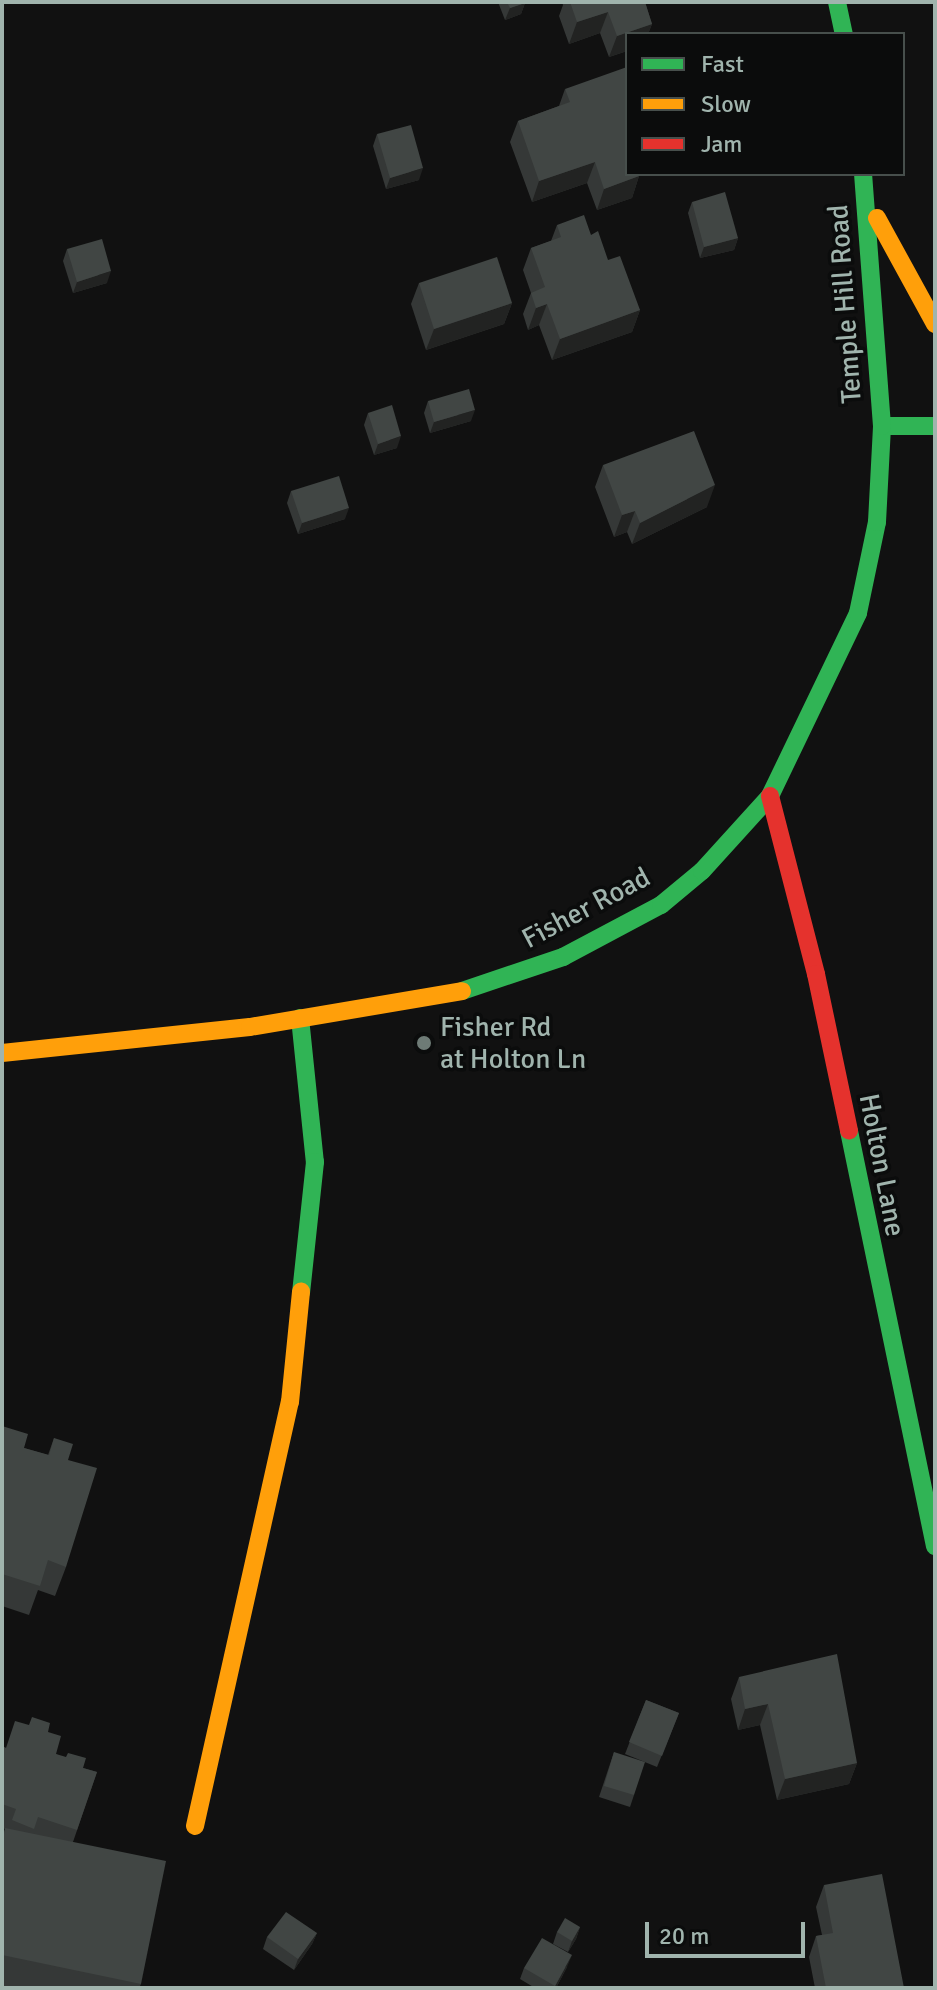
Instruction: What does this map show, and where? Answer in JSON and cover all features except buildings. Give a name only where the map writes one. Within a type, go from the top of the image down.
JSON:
[{"type":"street","points":[[837,2],[844,32]]},
{"type":"street","name":"Temple Hill Road","points":[[863,176],[882,426],[935,426]]},
{"type":"street","points":[[866,194],[935,324]]},
{"type":"street","name":"Fisher Road","points":[[2,1053],[300,1018],[469,990],[563,957],[661,905],[702,871],[770,796],[858,613],[877,522],[882,426]]},
{"type":"street","name":"Holton Lane","points":[[770,796],[816,974],[935,1546]]},
{"type":"street","points":[[195,1826],[292,1387],[315,1162],[300,1018]]},
{"type":"traffic: fast","points":[[837,2],[844,32]]},
{"type":"traffic: fast","points":[[462,991],[563,957],[661,905],[702,871],[770,796],[858,613],[877,522],[882,426],[863,176]]},
{"type":"traffic: fast","points":[[882,426],[935,426]]},
{"type":"traffic: fast","points":[[300,1018],[315,1162],[301,1292]]},
{"type":"traffic: fast","points":[[849,1131],[935,1546]]},
{"type":"traffic: slow","points":[[877,218],[935,324]]},
{"type":"traffic: slow","points":[[2,1053],[250,1027],[462,991]]},
{"type":"traffic: slow","points":[[195,1826],[290,1402],[301,1292]]},
{"type":"traffic: jam","points":[[770,796],[816,974],[849,1131]]},
{"type":"place","name":"Fisher Rd at Holton Ln","points":[[424,1043]]}]
